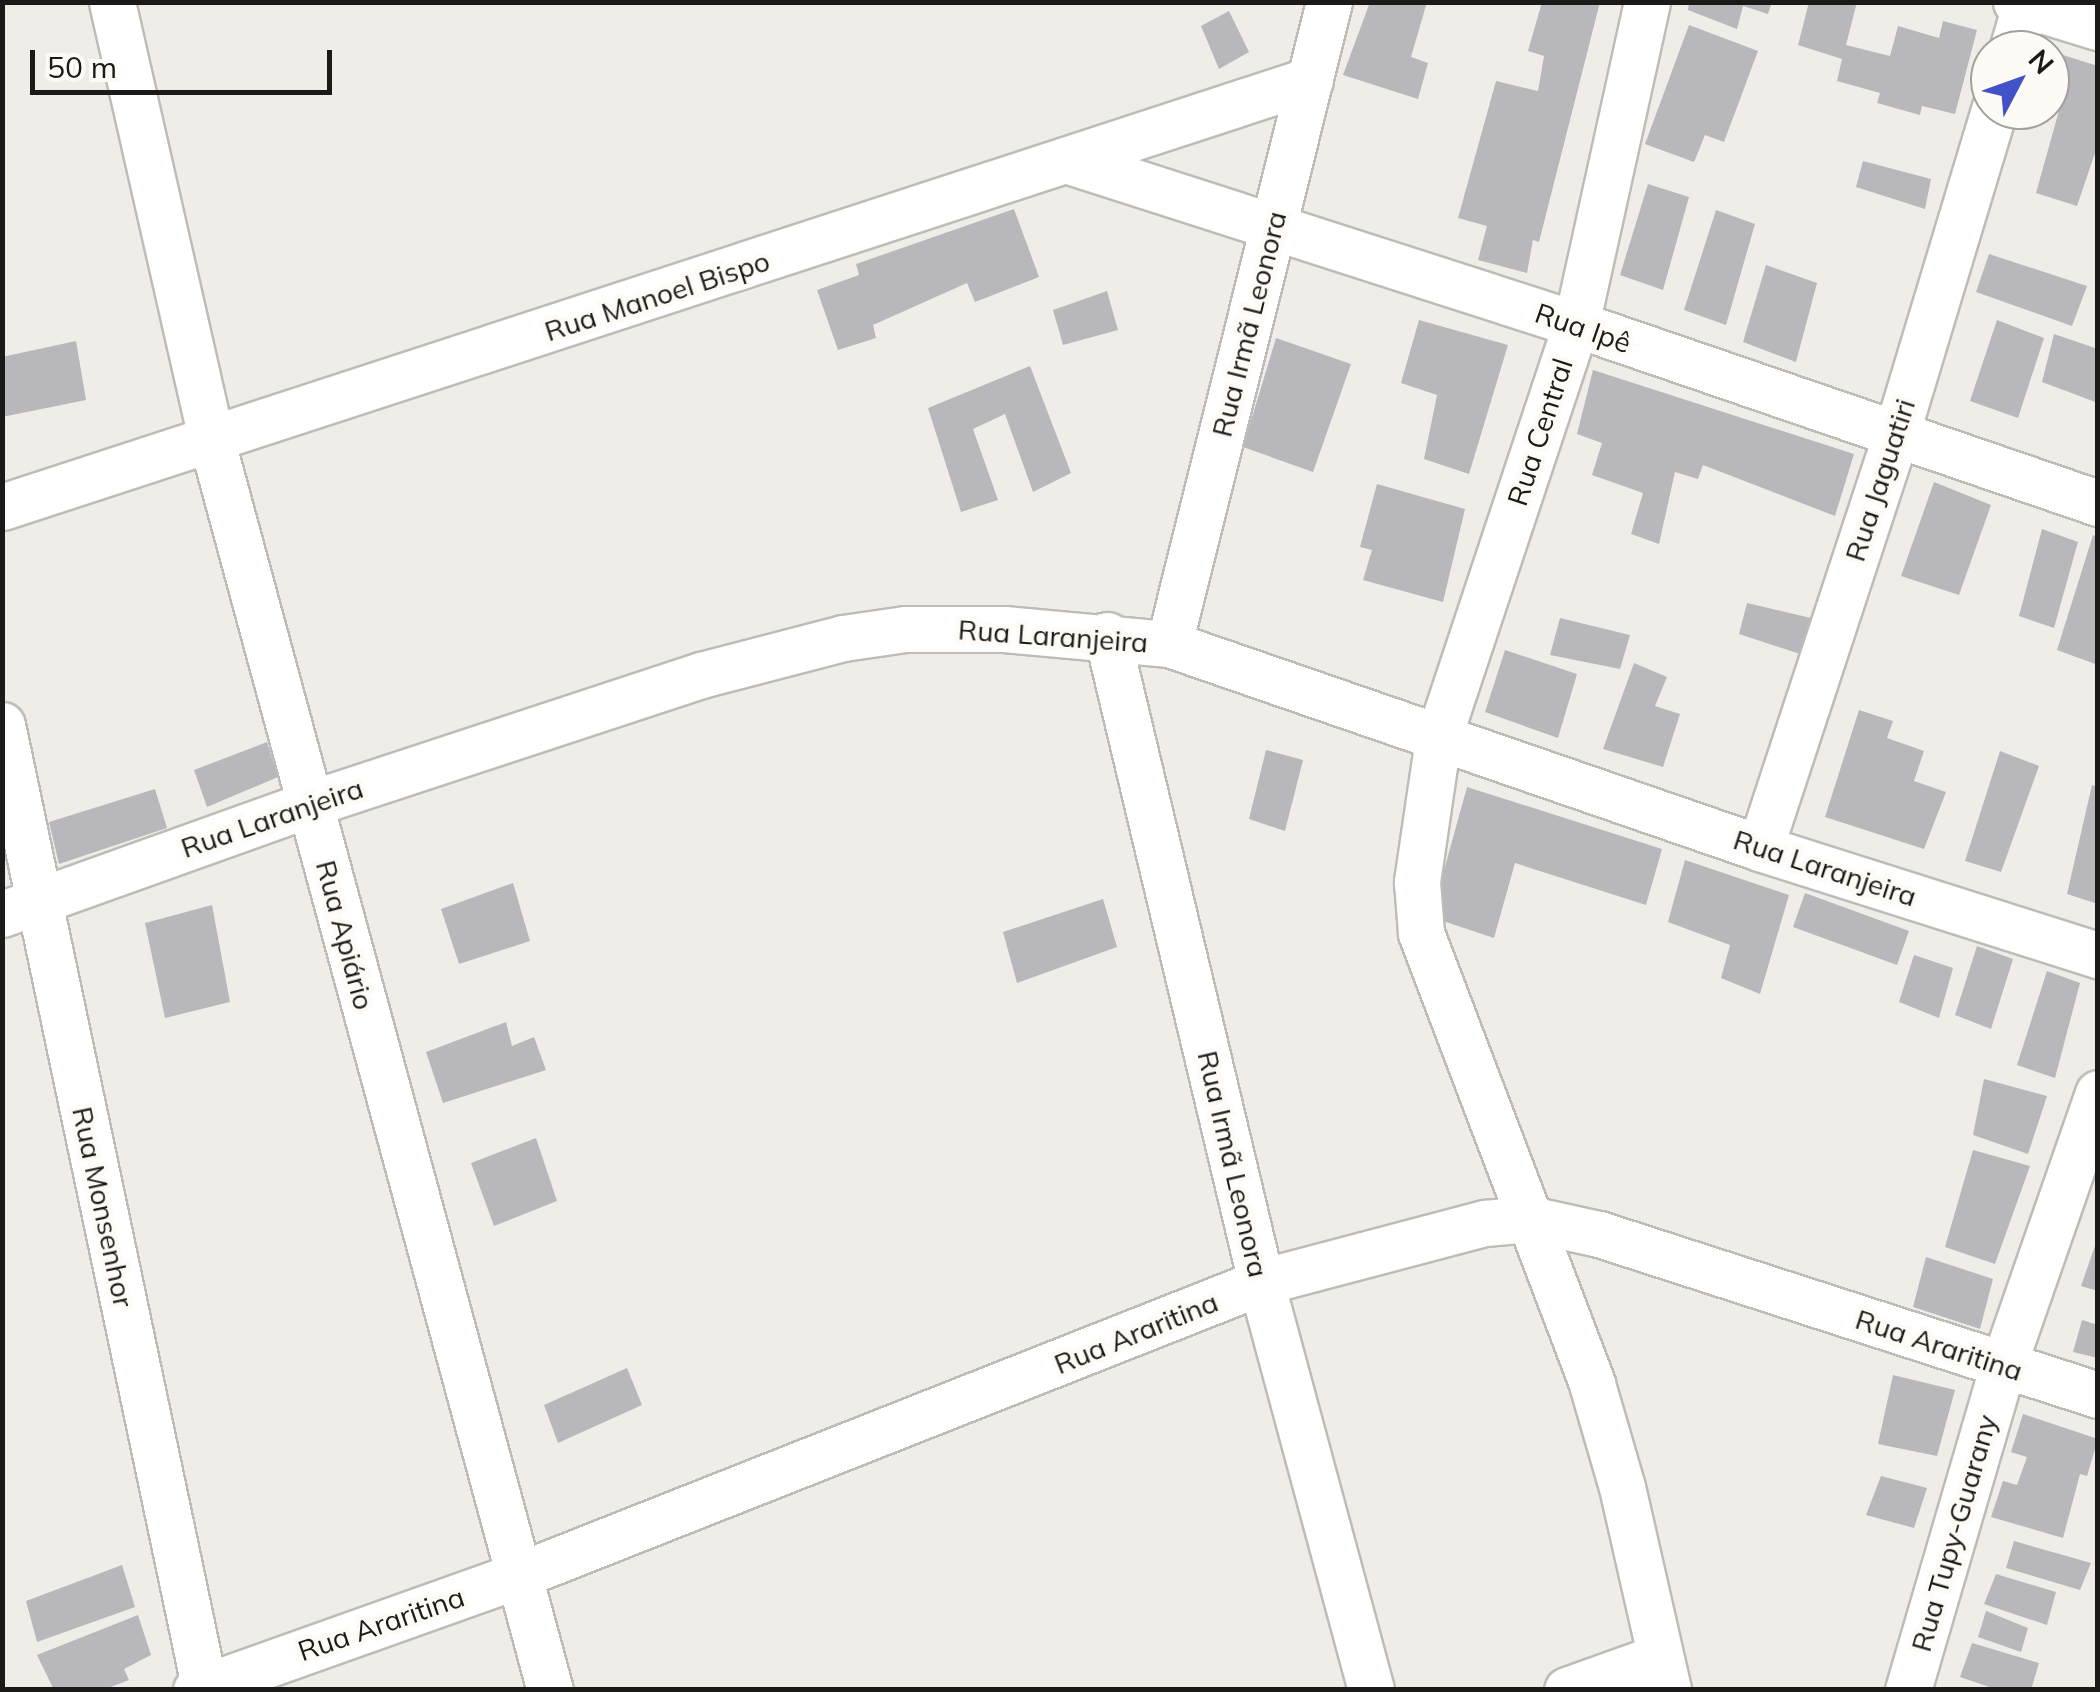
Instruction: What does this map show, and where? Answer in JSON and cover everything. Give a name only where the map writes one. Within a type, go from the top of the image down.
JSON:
[{"type":"street","name":"Rua Apiário","points":[[112,2],[212,442],[550,1690]]},
{"type":"street","name":"Rua Irmã Leonora","points":[[1169,644],[1329,2]]},
{"type":"street","name":"Rua Central","points":[[1648,2],[1576,324],[1438,739],[1417,882],[1421,933],[1592,1384],[1663,1673]]},
{"type":"street","points":[[2016,30],[2022,3],[2098,27]]},
{"type":"street","name":"Rua Manoel Bispo","points":[[2,508],[1310,80]]},
{"type":"street","name":"Rua Jaguatiri","points":[[1760,848],[1895,438],[1988,130]]},
{"type":"street","name":"Rua Ipê","points":[[1066,160],[1576,324],[1895,438],[2098,503]]},
{"type":"street","name":"Rua Laranjeira","points":[[21,907],[310,804],[700,675],[843,638],[906,629],[1107,636],[1169,644],[1760,848],[2098,955]]},
{"type":"street","name":"Rua Irmã Leonora","points":[[1107,636],[1261,1282],[1371,1690]]},
{"type":"street","name":"Rua Monsenhor","points":[[2,725],[21,907],[201,1688]]},
{"type":"street","name":"Rua Tupy-Guarany","points":[[1908,1690],[2002,1366],[2098,1094]]},
{"type":"street","name":"Rua Araritina","points":[[201,1688],[517,1576],[1261,1282],[1485,1222],[1530,1219],[1598,1234],[2098,1395]]},
{"type":"street","points":[[1567,1690],[1663,1673]]},
{"type":"building","points":[[1370,2],[1427,2],[1411,57],[1428,63],[1418,99],[1343,75]]},
{"type":"building","points":[[1542,2],[1600,2],[1539,242],[1533,240],[1527,273],[1478,260],[1487,226],[1458,218],[1496,81],[1538,91],[1544,56],[1528,51]]},
{"type":"building","points":[[1689,2],[1772,2],[1768,14],[1743,6],[1737,29],[1688,10]]},
{"type":"building","points":[[1809,2],[1857,2],[1846,45],[1890,56],[1898,26],[1939,38],[1943,21],[1977,30],[1970,30],[1970,57],[1955,114],[1922,106],[1920,115],[1877,103],[1880,93],[1837,81],[1842,59],[1798,45]]},
{"type":"building","points":[[1229,11],[1249,52],[1219,69],[1201,26]]},
{"type":"building","points":[[1689,25],[1758,51],[1724,142],[1705,135],[1694,162],[1645,144]]},
{"type":"building","points":[[2070,57],[2098,66],[2098,144],[2077,206],[2036,193],[2054,130],[2070,130]]},
{"type":"building","points":[[1863,161],[1931,179],[1925,209],[1856,187]]},
{"type":"building","points":[[1648,184],[1689,197],[1663,290],[1620,275]]},
{"type":"building","points":[[1014,209],[1039,277],[975,302],[967,283],[873,325],[876,338],[838,350],[817,290],[859,275],[856,264]]},
{"type":"building","points":[[1716,210],[1755,224],[1726,325],[1684,310]]},
{"type":"building","points":[[1989,254],[2087,286],[2072,326],[1976,292]]},
{"type":"building","points":[[1766,265],[1817,283],[1796,362],[1743,342]]},
{"type":"building","points":[[1107,291],[1118,330],[1063,345],[1053,310]]},
{"type":"building","points":[[1419,320],[1508,345],[1469,474],[1424,459],[1437,395],[1401,383]]},
{"type":"building","points":[[1997,320],[2044,338],[2018,418],[1970,401]]},
{"type":"building","points":[[2054,334],[2098,349],[2098,403],[2042,382]]},
{"type":"building","points":[[1276,338],[1351,364],[1313,472],[1243,447]]},
{"type":"building","points":[[76,341],[86,400],[2,417],[2,357]]},
{"type":"building","points":[[1030,366],[1071,473],[1033,492],[1005,414],[973,429],[998,500],[961,512],[928,408]]},
{"type":"building","points":[[1593,370],[1854,454],[1835,516],[1703,465],[1698,479],[1675,472],[1659,544],[1631,534],[1643,493],[1592,475],[1602,443],[1577,434]]},
{"type":"building","points":[[1934,482],[1991,505],[1959,595],[1901,576]]},
{"type":"building","points":[[1377,484],[1465,509],[1443,602],[1363,580],[1372,550],[1360,547]]},
{"type":"building","points":[[2042,529],[2078,542],[2054,628],[2019,616]]},
{"type":"building","points":[[2093,535],[2098,537],[2098,665],[2057,650]]},
{"type":"building","points":[[1747,603],[1811,618],[1800,654],[1739,634]]},
{"type":"building","points":[[1560,618],[1630,635],[1620,669],[1550,655]]},
{"type":"building","points":[[1505,650],[1577,674],[1558,738],[1485,712]]},
{"type":"building","points":[[1634,663],[1667,677],[1655,706],[1680,714],[1663,767],[1603,749]]},
{"type":"building","points":[[1859,710],[1893,721],[1887,738],[1924,751],[1914,781],[1946,792],[1924,849],[1825,817]]},
{"type":"building","points":[[267,742],[278,777],[207,807],[194,770]]},
{"type":"building","points":[[1266,750],[1303,760],[1285,831],[1249,819]]},
{"type":"building","points":[[2000,751],[2039,766],[2001,872],[1965,861]]},
{"type":"building","points":[[2092,785],[2098,787],[2098,904],[2067,894]]},
{"type":"building","points":[[1467,787],[1662,849],[1646,905],[1515,863],[1494,938],[1431,917]]},
{"type":"building","points":[[155,789],[167,828],[59,864],[49,822]]},
{"type":"building","points":[[1685,860],[1789,895],[1760,994],[1721,978],[1730,945],[1668,922]]},
{"type":"building","points":[[513,883],[530,941],[459,964],[441,909]]},
{"type":"building","points":[[1805,893],[1909,931],[1897,965],[1793,927]]},
{"type":"building","points":[[1103,899],[1117,947],[1017,983],[1003,932]]},
{"type":"building","points":[[212,905],[230,1002],[165,1018],[145,923]]},
{"type":"building","points":[[1977,946],[2013,959],[1991,1029],[1955,1015]]},
{"type":"building","points":[[1914,955],[1953,968],[1939,1018],[1899,1002]]},
{"type":"building","points":[[2047,971],[2080,983],[2055,1078],[2017,1065]]},
{"type":"building","points":[[506,1022],[512,1046],[534,1037],[546,1070],[443,1103],[426,1052]]},
{"type":"building","points":[[1984,1079],[2047,1096],[2028,1154],[1973,1135]]},
{"type":"building","points":[[536,1138],[557,1201],[494,1226],[471,1163]]},
{"type":"building","points":[[1973,1150],[2030,1166],[1995,1264],[1945,1247]]},
{"type":"building","points":[[2098,1240],[2098,1291],[2081,1286]]},
{"type":"building","points":[[1926,1257],[1993,1279],[1980,1329],[1913,1307]]},
{"type":"building","points":[[2082,1320],[2098,1325],[2098,1358],[2073,1352]]},
{"type":"building","points":[[627,1368],[642,1405],[558,1443],[544,1405]]},
{"type":"building","points":[[1893,1375],[1955,1390],[1937,1456],[1878,1444]]},
{"type":"building","points":[[2023,1414],[2098,1439],[2087,1476],[2080,1474],[2063,1538],[1991,1517],[2003,1481],[2017,1485],[2027,1457],[2011,1452]]},
{"type":"building","points":[[1881,1476],[1927,1488],[1914,1528],[1866,1515]]},
{"type":"building","points":[[2014,1541],[2091,1563],[2080,1590],[2006,1568]]},
{"type":"building","points":[[122,1565],[135,1607],[37,1642],[26,1601]]},
{"type":"building","points":[[1996,1574],[2056,1592],[2047,1625],[1984,1604]]},
{"type":"building","points":[[1986,1611],[2028,1628],[2021,1652],[1978,1637]]},
{"type":"building","points":[[138,1615],[151,1655],[124,1669],[129,1680],[103,1690],[54,1690],[37,1655]]},
{"type":"building","points":[[1972,1643],[2039,1663],[2031,1690],[1998,1690],[1960,1677]]}]
